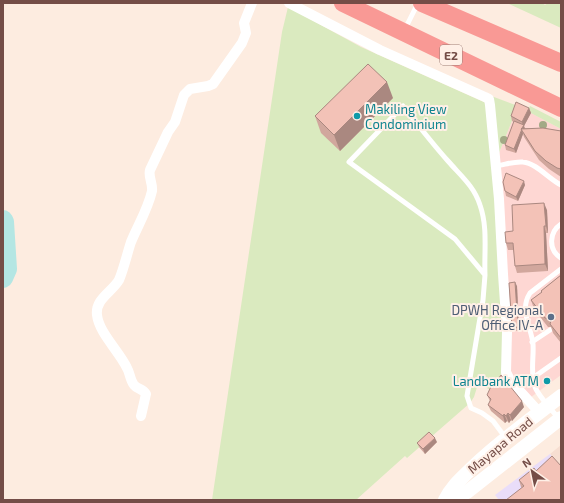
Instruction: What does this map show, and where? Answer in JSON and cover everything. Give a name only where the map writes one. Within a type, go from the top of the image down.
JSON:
[{"type":"highway","name":"E2","points":[[342,3],[561,108]]},
{"type":"highway","points":[[422,3],[561,63]]},
{"type":"main road","name":"Mayapa Road","points":[[444,500],[458,482],[506,438],[561,396]]},
{"type":"main road","name":"Mayapa Road","points":[[450,500],[466,492],[560,419]]},
{"type":"street","points":[[141,416],[146,394],[137,388],[132,382],[124,361],[99,324],[97,307],[120,276],[152,191],[149,173],[150,170],[168,132],[175,122],[184,95],[190,89],[208,86],[215,82],[242,43],[246,34],[244,23],[252,3]]},
{"type":"street","points":[[289,3],[380,50],[488,98],[490,105],[499,199],[499,225],[507,332],[506,372],[510,380],[544,409]]},
{"type":"lane","points":[[403,32],[418,3]]},
{"type":"lane","points":[[484,275],[455,240],[349,162],[403,106],[448,162],[472,186],[480,205],[486,232],[483,300],[467,396],[471,408],[482,413],[493,421],[506,438]]},
{"type":"lane","points":[[495,166],[518,162],[531,164],[561,185]]},
{"type":"lane","points":[[561,224],[555,230],[551,240],[554,252],[561,258]]},
{"type":"lane","points":[[560,419],[544,409],[536,389],[532,342],[525,308],[527,298],[532,291],[561,269]]},
{"type":"lane","points":[[532,342],[550,330]]},
{"type":"lane","points":[[534,377],[561,358]]},
{"type":"shaded area","points":[[518,106],[561,129],[561,375],[531,397],[509,372],[497,158]]},
{"type":"shaded area","points":[[561,445],[561,467],[550,454]]},
{"type":"shaded area","points":[[550,454],[561,467],[561,500],[499,500],[495,495]]},
{"type":"green space","points":[[507,3],[542,3],[545,5],[548,3],[561,3],[561,28]]},
{"type":"green space","points":[[288,7],[361,47],[486,103],[493,172],[505,335],[504,368],[493,391],[478,384],[474,397],[470,403],[407,458],[405,456],[356,500],[212,500],[282,32]]},
{"type":"green space","points":[[486,94],[518,106],[497,158]]},
{"type":"green space","points":[[530,106],[561,122],[561,129],[527,111]]},
{"type":"building","points":[[368,64],[387,82],[334,135],[315,116]]},
{"type":"building","points":[[516,102],[529,108],[522,122],[511,116]]},
{"type":"building","points":[[514,121],[524,125],[521,129],[514,149],[505,145]]},
{"type":"building","points":[[543,128],[561,131],[561,169],[546,161],[535,151],[521,129]]},
{"type":"building","points":[[506,173],[524,181],[516,197],[505,191],[503,182]]},
{"type":"building","points":[[544,203],[546,226],[544,226],[545,264],[515,266],[513,243],[506,243],[505,232],[513,231],[512,205]]},
{"type":"building","name":"DPWH Regional Office IV-A","points":[[561,275],[561,338],[550,324],[550,319],[545,318],[531,300]]},
{"type":"building","points":[[515,282],[518,327],[512,327],[509,283]]},
{"type":"building","points":[[501,375],[522,401],[510,415],[508,413],[506,416],[504,414],[503,416],[488,405],[491,399],[487,395],[494,380],[496,382]]},
{"type":"building","points":[[429,432],[435,438],[423,449],[417,443]]},
{"type":"building","points":[[552,456],[561,466],[561,500],[506,500],[524,486],[519,480],[534,468],[536,471]]},
{"type":"waterway","points":[[3,220],[7,269],[3,278]]},
{"type":"place","name":"Makiling View Condominium","points":[[357,116]]},
{"type":"place","name":"DPWH Regional Office IV-A","points":[[551,317]]},
{"type":"place","name":"Landbank ATM","points":[[547,381]]}]
